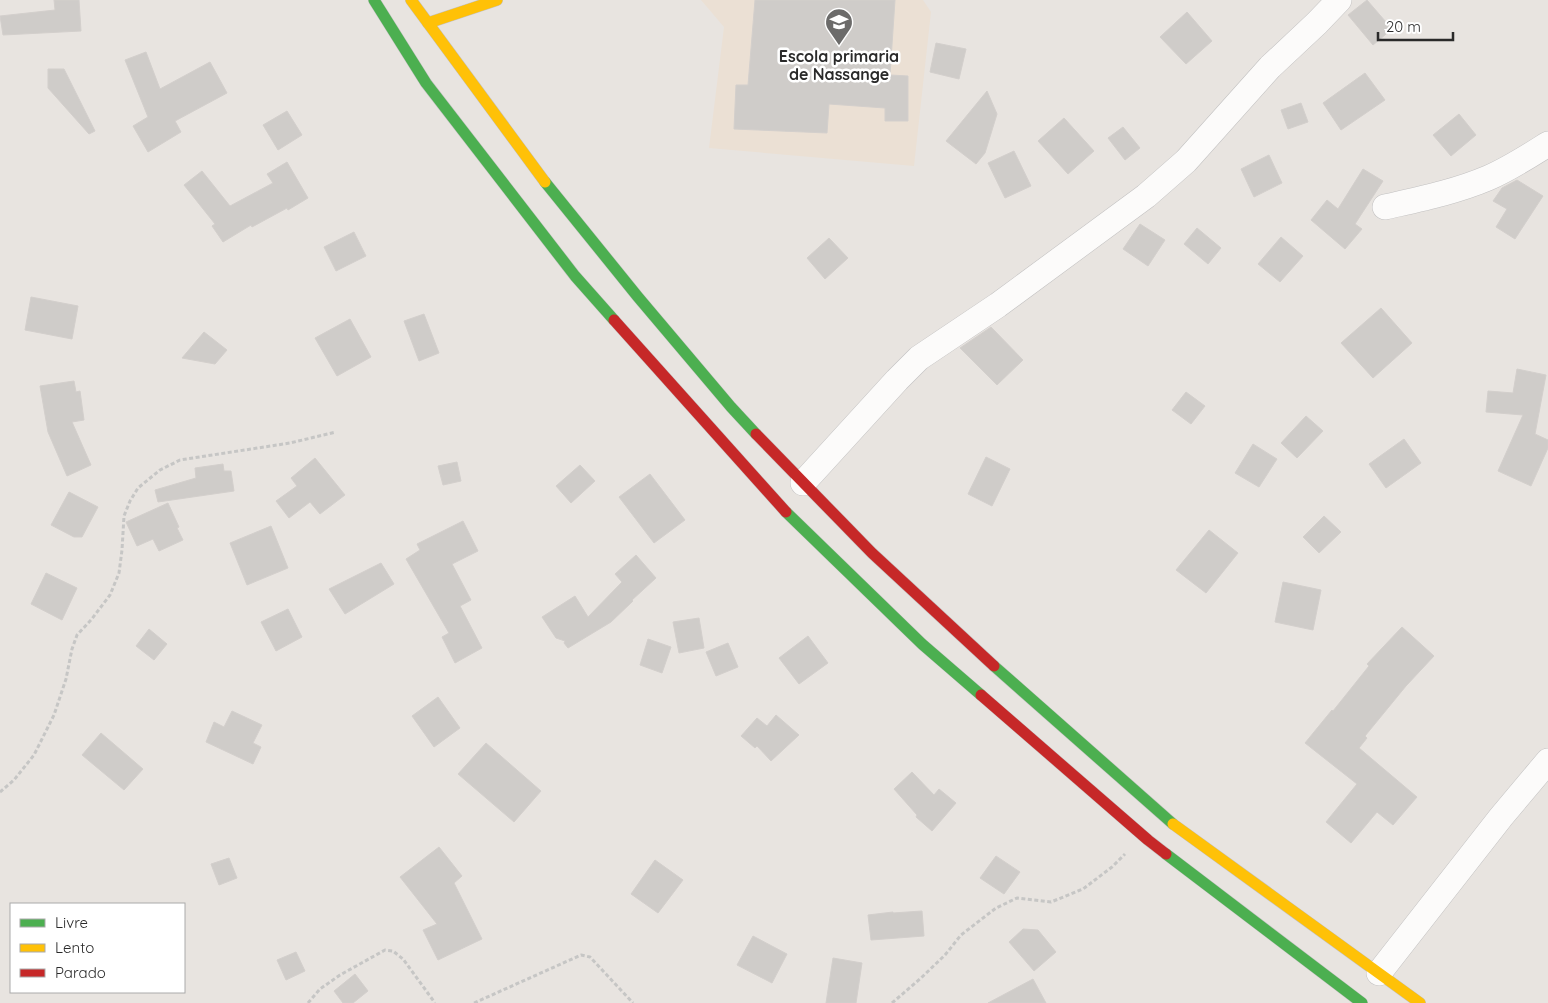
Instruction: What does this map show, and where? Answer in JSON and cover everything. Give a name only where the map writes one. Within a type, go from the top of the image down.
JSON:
[{"type":"main road","points":[[374,0],[426,83],[575,276],[774,500],[922,644],[1143,835],[1362,1003]]},
{"type":"main road","points":[[411,0],[550,189],[632,289],[731,407],[802,483],[872,553],[978,652],[1178,828],[1420,1003]]},
{"type":"main road","points":[[428,23],[497,0]]},
{"type":"street","points":[[802,483],[919,358],[998,305],[1146,196],[1186,161],[1270,67],[1339,0]]},
{"type":"street","points":[[1384,207],[1444,194],[1489,178],[1548,144]]},
{"type":"street","points":[[1379,973],[1501,817],[1548,761]]},
{"type":"path","points":[[0,792],[14,780],[34,755],[54,715],[66,679],[77,635],[110,595],[118,572],[122,550],[124,516],[138,488],[160,470],[180,460],[290,443],[336,432]]},
{"type":"path","points":[[892,1003],[945,955],[961,935],[996,908],[1018,898],[1051,902],[1083,888],[1112,866],[1143,835]]},
{"type":"path","points":[[308,1003],[320,989],[340,975],[385,950],[394,951],[403,959],[435,1003]]},
{"type":"path","points":[[474,1003],[581,955],[590,957],[633,1003]]},
{"type":"shaded area","points":[[701,0],[923,0],[931,12],[914,166],[709,148],[724,27]]},
{"type":"building","points":[[54,0],[79,0],[81,31],[3,35],[0,16],[55,10]]},
{"type":"building","points":[[755,0],[895,0],[890,75],[908,76],[908,121],[885,121],[885,108],[829,104],[827,133],[734,129],[736,85],[748,85]]},
{"type":"building","points":[[1367,0],[1392,29],[1373,45],[1348,15]]},
{"type":"building","points":[[1187,12],[1212,41],[1186,64],[1160,37]]},
{"type":"building","points":[[936,43],[966,49],[959,79],[930,72]]},
{"type":"building","points":[[146,52],[160,89],[210,62],[227,93],[175,121],[181,132],[148,152],[133,126],[148,117],[125,60]]},
{"type":"building","points":[[48,69],[64,69],[95,131],[89,134],[48,88]]},
{"type":"building","points":[[1365,73],[1385,100],[1341,130],[1323,103]]},
{"type":"building","points":[[987,91],[997,114],[985,153],[976,164],[946,141]]},
{"type":"building","points":[[1301,103],[1308,122],[1288,129],[1281,110]]},
{"type":"building","points":[[287,111],[302,135],[278,150],[263,125]]},
{"type":"building","points":[[1459,114],[1476,135],[1451,156],[1433,135]]},
{"type":"building","points":[[1064,118],[1094,151],[1068,174],[1038,141]]},
{"type":"building","points":[[1123,127],[1140,148],[1125,160],[1108,138]]},
{"type":"building","points":[[1014,151],[1031,186],[1005,198],[988,163]]},
{"type":"building","points":[[1269,155],[1282,183],[1254,197],[1241,169]]},
{"type":"building","points":[[287,162],[308,198],[288,210],[287,208],[252,227],[251,225],[223,242],[212,226],[215,224],[184,185],[202,171],[230,206],[273,183],[267,174]]},
{"type":"building","points":[[1363,169],[1383,181],[1355,224],[1362,229],[1345,249],[1311,220],[1327,200],[1338,209]]},
{"type":"building","points":[[1517,180],[1543,196],[1515,239],[1496,227],[1507,209],[1493,201],[1502,188]]},
{"type":"building","points":[[1140,224],[1165,240],[1148,266],[1123,249]]},
{"type":"building","points":[[1197,228],[1221,248],[1208,264],[1184,244]]},
{"type":"building","points":[[354,232],[366,256],[336,271],[324,247]]},
{"type":"building","points":[[1281,237],[1303,256],[1280,282],[1258,264]]},
{"type":"building","points":[[829,238],[848,258],[825,279],[807,258]]},
{"type":"building","points":[[31,297],[78,306],[72,339],[25,330]]},
{"type":"building","points":[[1381,308],[1412,343],[1373,378],[1341,343]]},
{"type":"building","points":[[424,314],[439,353],[419,361],[404,321]]},
{"type":"building","points":[[350,319],[371,357],[337,376],[315,338]]},
{"type":"building","points":[[991,327],[1023,360],[997,385],[960,348]]},
{"type":"building","points":[[204,332],[227,350],[215,364],[182,358]]},
{"type":"building","points":[[1517,369],[1546,375],[1535,434],[1548,440],[1548,448],[1531,486],[1498,471],[1523,415],[1486,412],[1488,391],[1513,393]]},
{"type":"building","points":[[74,381],[76,392],[80,391],[84,420],[72,422],[91,465],[67,476],[48,432],[40,386]]},
{"type":"building","points":[[1186,392],[1205,406],[1191,424],[1172,410]]},
{"type":"building","points":[[1306,416],[1323,431],[1297,458],[1281,443]]},
{"type":"building","points":[[1404,439],[1421,463],[1386,488],[1369,464]]},
{"type":"building","points":[[1253,444],[1277,459],[1259,487],[1235,473]]},
{"type":"building","points":[[986,457],[1010,469],[992,506],[968,494]]},
{"type":"building","points":[[315,458],[345,495],[320,514],[310,502],[289,518],[276,501],[297,486],[291,478]]},
{"type":"building","points":[[457,462],[461,481],[443,485],[438,466]]},
{"type":"building","points":[[223,464],[224,471],[231,471],[234,491],[158,502],[155,490],[196,478],[195,468]]},
{"type":"building","points":[[580,465],[595,481],[571,503],[556,486]]},
{"type":"building","points":[[650,474],[685,520],[654,543],[619,497]]},
{"type":"building","points":[[69,492],[98,507],[82,537],[74,537],[51,525]]},
{"type":"building","points":[[168,503],[183,540],[159,551],[153,539],[137,546],[126,522]]},
{"type":"building","points":[[1324,516],[1341,532],[1319,553],[1303,537]]},
{"type":"building","points":[[463,521],[478,551],[452,564],[471,600],[460,606],[482,648],[455,663],[442,637],[449,633],[406,559],[420,550],[417,544]]},
{"type":"building","points":[[271,526],[288,568],[247,585],[230,543]]},
{"type":"building","points":[[1209,530],[1238,553],[1206,593],[1176,570]]},
{"type":"building","points":[[636,555],[656,578],[611,622],[568,648],[564,643],[565,641],[556,638],[542,617],[575,596],[588,617],[622,582],[615,574]]},
{"type":"building","points":[[381,563],[394,584],[345,614],[329,589]]},
{"type":"building","points":[[46,573],[77,588],[62,620],[31,604]]},
{"type":"building","points":[[1283,582],[1321,590],[1313,630],[1275,622]]},
{"type":"building","points":[[288,609],[302,637],[276,651],[261,622]]},
{"type":"building","points":[[699,618],[704,648],[679,653],[673,622]]},
{"type":"building","points":[[1402,627],[1434,656],[1406,686],[1365,736],[1367,738],[1359,748],[1417,797],[1393,825],[1377,812],[1351,843],[1326,822],[1357,784],[1305,743],[1369,666],[1367,664]]},
{"type":"building","points":[[149,629],[167,644],[154,660],[136,646]]},
{"type":"building","points":[[808,636],[828,663],[799,684],[779,658]]},
{"type":"building","points":[[648,639],[671,647],[662,673],[640,665]]},
{"type":"building","points":[[728,643],[738,667],[716,676],[706,652]]},
{"type":"building","points":[[438,697],[460,728],[434,747],[412,716]]},
{"type":"building","points":[[232,711],[262,725],[253,743],[261,747],[253,764],[206,742],[214,722],[224,727]]},
{"type":"building","points":[[776,715],[799,735],[771,761],[757,746],[755,748],[741,736],[757,718],[767,726]]},
{"type":"building","points":[[101,733],[143,769],[124,790],[82,755]]},
{"type":"building","points":[[486,743],[541,791],[514,822],[458,774]]},
{"type":"building","points":[[912,772],[934,795],[939,789],[956,803],[932,831],[916,817],[917,815],[894,789]]},
{"type":"building","points":[[439,847],[462,876],[454,883],[482,939],[438,960],[423,930],[437,924],[400,877]]},
{"type":"building","points":[[996,856],[1020,872],[1004,894],[980,878]]},
{"type":"building","points":[[229,858],[237,878],[219,885],[211,864]]},
{"type":"building","points":[[655,860],[683,880],[658,913],[631,894]]},
{"type":"building","points":[[922,911],[924,936],[871,940],[868,915]]},
{"type":"building","points":[[1023,929],[1038,930],[1056,952],[1034,971],[1009,942]]},
{"type":"building","points":[[753,936],[787,954],[772,983],[737,965]]},
{"type":"building","points":[[296,952],[305,971],[286,980],[277,960]]},
{"type":"building","points":[[833,958],[862,963],[856,1003],[826,1003]]},
{"type":"building","points":[[355,974],[368,991],[353,1003],[343,1003],[334,991]]},
{"type":"building","points":[[1033,979],[1046,1003],[988,1003]]},
{"type":"traffic: fast","points":[[374,0],[426,83],[575,276],[614,320]]},
{"type":"traffic: fast","points":[[545,182],[638,297],[756,434]]},
{"type":"traffic: fast","points":[[786,512],[922,644],[981,695]]},
{"type":"traffic: fast","points":[[994,666],[1173,824]]},
{"type":"traffic: fast","points":[[1166,854],[1362,1003]]},
{"type":"traffic: slow","points":[[411,0],[545,182]]},
{"type":"traffic: slow","points":[[428,23],[497,0]]},
{"type":"traffic: slow","points":[[1173,824],[1420,1003]]},
{"type":"traffic: jam","points":[[614,320],[786,512]]},
{"type":"traffic: jam","points":[[756,434],[872,553],[994,666]]},
{"type":"traffic: jam","points":[[981,695],[1166,854]]},
{"type":"place","name":"Escola primaria de Nassange","points":[[839,46]]}]
